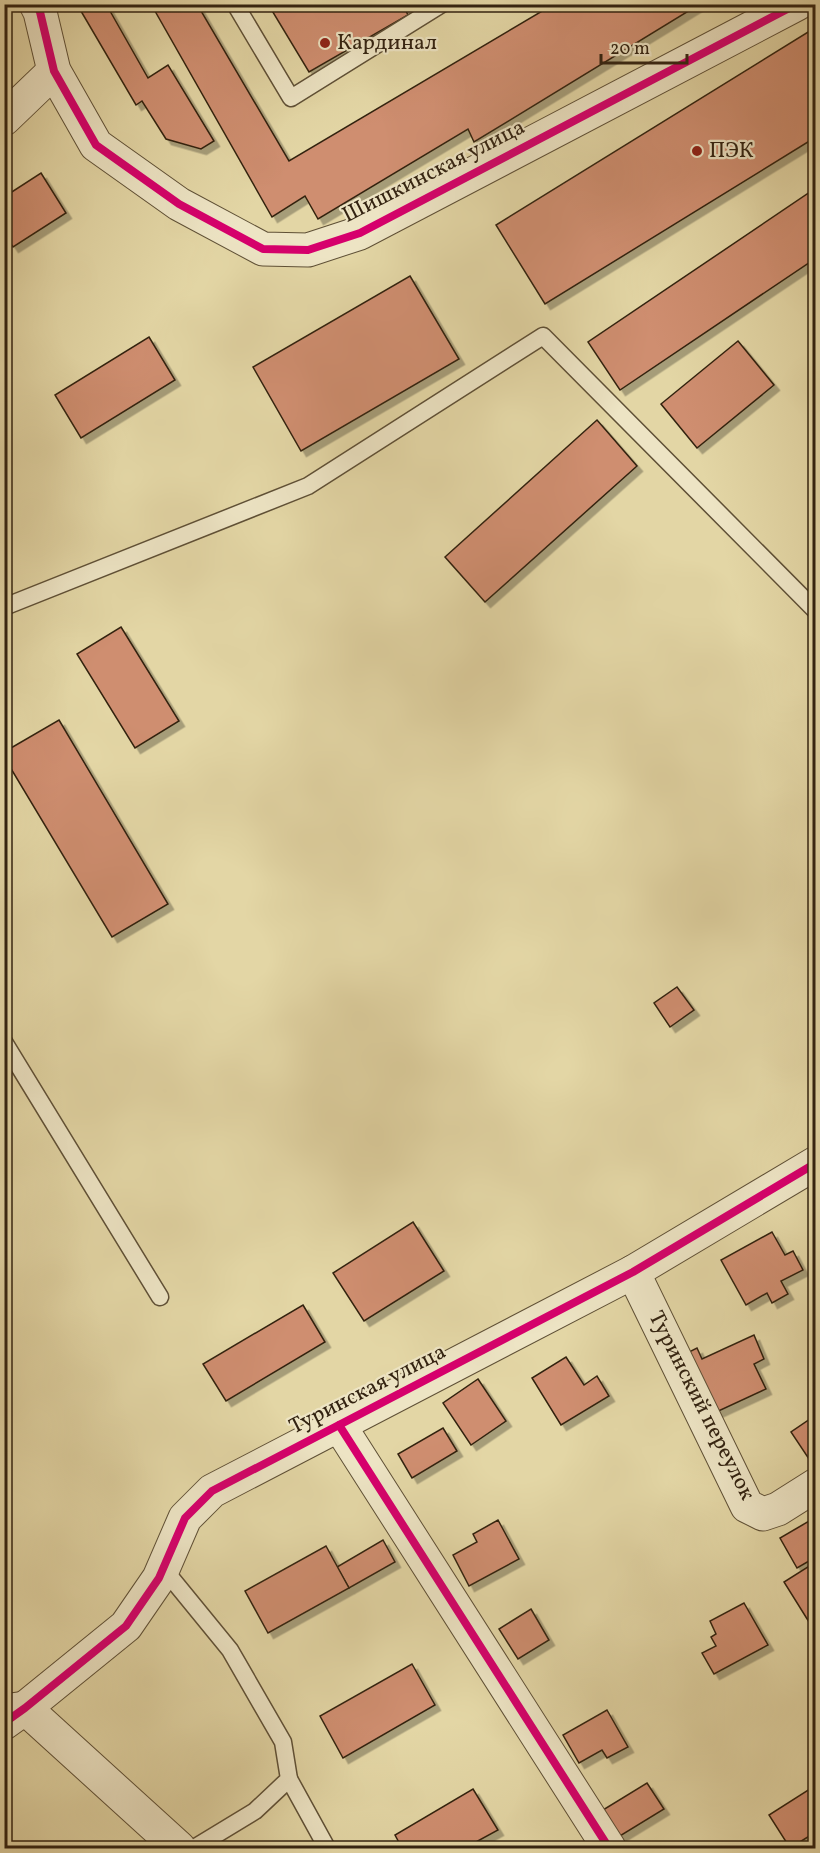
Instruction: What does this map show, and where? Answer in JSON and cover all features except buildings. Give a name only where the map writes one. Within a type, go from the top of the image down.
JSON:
[{"type":"street","name":"Шишкинская улица","points":[[36,4],[54,71],[96,146],[178,204],[263,249],[309,249],[360,233],[797,4]]},
{"type":"street","points":[[4,119],[54,71]]},
{"type":"street","name":"Туринская улица","points":[[11,1714],[126,1626],[163,1569],[185,1518],[212,1491],[633,1272],[816,1163]]},
{"type":"street","name":"Туринский переулок","points":[[633,1272],[747,1506],[763,1514],[778,1509],[816,1485]]},
{"type":"street","points":[[339,1425],[609,1848]]},
{"type":"street","points":[[11,1714],[179,1848]]},
{"type":"lane","points":[[235,4],[291,98],[440,5]]},
{"type":"lane","points":[[4,607],[308,486],[543,336],[816,611]]},
{"type":"lane","points":[[4,1042],[160,1297]]},
{"type":"lane","points":[[163,1569],[230,1650],[282,1742],[289,1779],[327,1848]]},
{"type":"lane","points":[[194,1848],[255,1811],[289,1779]]},
{"type":"cycle path","points":[[36,4],[54,71],[96,145],[179,204],[263,249],[308,250],[360,233],[797,4]]},
{"type":"cycle path","points":[[4,1723],[126,1626],[159,1578],[185,1518],[212,1491],[633,1272],[816,1163]]},
{"type":"cycle path","points":[[339,1425],[609,1848]]},
{"type":"place","name":"Кардинал","points":[[325,43]]},
{"type":"place","name":"ПЭК","points":[[697,151]]}]
